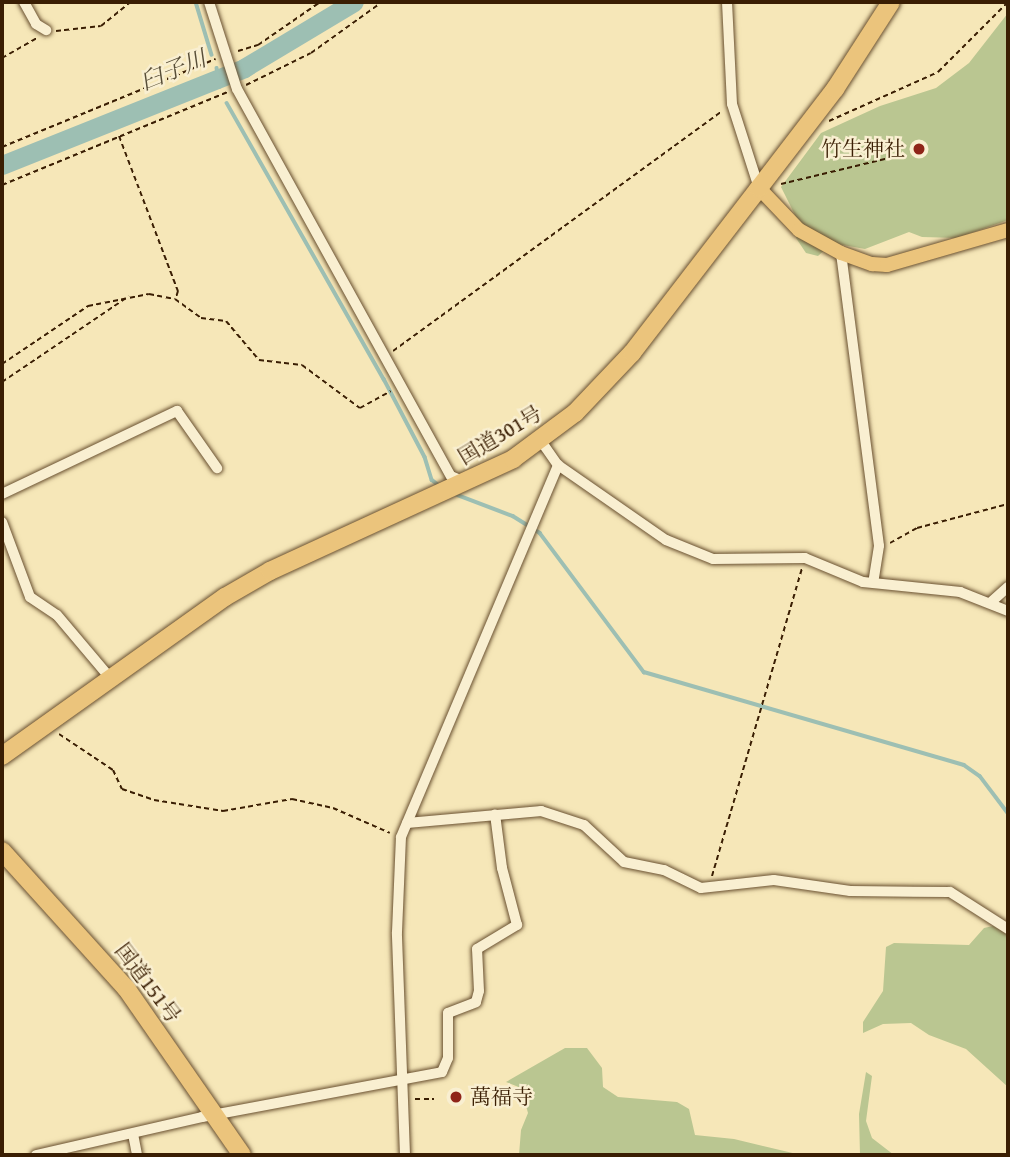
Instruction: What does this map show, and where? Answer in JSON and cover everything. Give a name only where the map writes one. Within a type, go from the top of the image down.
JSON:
[{"type":"highway","name":"国道301号","points":[[2,756],[225,597],[270,571],[456,488],[541,441],[608,382],[804,128],[891,2]]},
{"type":"highway","name":"国道151号","points":[[2,851],[113,971],[242,1155]]},
{"type":"main road","points":[[759,188],[799,230],[841,253],[887,265],[1008,230]]},
{"type":"street","points":[[24,2],[36,24],[46,30]]},
{"type":"street","points":[[209,2],[225,59],[237,87],[382,357],[456,488]]},
{"type":"street","points":[[727,2],[732,104],[759,188]]},
{"type":"street","points":[[841,253],[879,546],[873,583]]},
{"type":"street","points":[[2,494],[177,411],[218,468]]},
{"type":"street","points":[[541,441],[558,464],[666,540],[713,559],[805,558],[873,583],[960,593],[1008,611]]},
{"type":"street","points":[[405,1155],[397,932],[401,837],[558,464]]},
{"type":"street","points":[[2,522],[30,597],[57,615],[111,679]]},
{"type":"street","points":[[990,603],[1008,587]]},
{"type":"street","points":[[407,823],[495,814],[559,814],[584,825],[624,862],[711,888],[774,880],[850,891],[950,892],[1008,929]]},
{"type":"street","points":[[36,1155],[215,1116],[442,1072],[448,1058],[448,1013],[476,1002],[480,991],[477,948],[517,925],[502,868],[495,814]]},
{"type":"street","points":[[133,1134],[137,1155]]},
{"type":"path","points":[[2,58],[46,30],[89,30],[131,2]]},
{"type":"path","points":[[2,147],[258,44],[320,2]]},
{"type":"path","points":[[2,184],[237,87],[312,53],[383,2]]},
{"type":"path","points":[[804,128],[819,126],[938,72],[1008,2]]},
{"type":"path","points":[[382,357],[732,104]]},
{"type":"path","points":[[118,135],[178,291],[175,299]]},
{"type":"path","points":[[759,188],[889,158]]},
{"type":"path","points":[[2,382],[130,295]]},
{"type":"path","points":[[2,364],[88,306],[130,295],[175,299],[201,318],[226,321],[259,360],[302,365],[360,408],[396,389]]},
{"type":"path","points":[[879,546],[917,528],[1008,504]]},
{"type":"path","points":[[711,888],[805,558]]},
{"type":"path","points":[[46,725],[113,770],[122,789],[154,800],[223,811],[292,799],[359,817],[401,837]]},
{"type":"path","points":[[404,1100],[434,1098]]},
{"type":"green space","points":[[1008,13],[1008,220],[957,238],[922,237],[909,232],[865,249],[832,243],[818,256],[806,253],[796,238],[797,219],[781,187],[821,133],[880,106],[936,88],[969,63]]},
{"type":"green space","points":[[993,926],[1008,934],[1008,1087],[966,1049],[929,1035],[911,1023],[883,1024],[863,1033],[863,1022],[883,991],[886,947],[894,943],[969,945],[984,928]]},
{"type":"green space","points":[[565,1048],[587,1048],[602,1068],[603,1087],[618,1097],[677,1102],[689,1109],[695,1135],[734,1139],[801,1155],[519,1155],[521,1130],[528,1113],[521,1088],[506,1082]]},
{"type":"green space","points":[[866,1072],[872,1076],[866,1121],[872,1138],[894,1155],[860,1155],[859,1114]]},
{"type":"waterway","points":[[196,2],[212,55]]},
{"type":"waterway","name":"臼子川","points":[[2,165],[244,68],[354,2]]},
{"type":"waterway","name":"臼子川","points":[[217,68],[220,87]]},
{"type":"waterway","points":[[227,103],[384,379],[425,457],[432,480],[440,486]]},
{"type":"waterway","points":[[452,493],[513,516],[540,533],[644,672],[964,765],[980,776],[1008,813]]},
{"type":"place","name":"竹生神社","points":[[919,149]]},
{"type":"place","name":"萬福寺","points":[[456,1097]]}]
